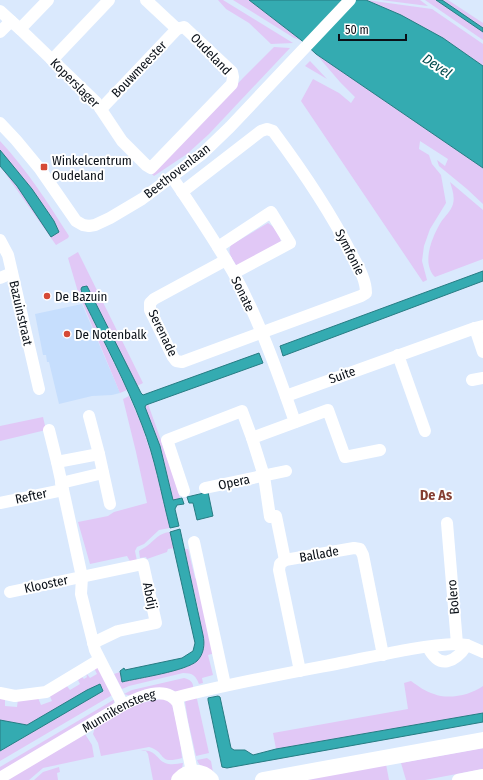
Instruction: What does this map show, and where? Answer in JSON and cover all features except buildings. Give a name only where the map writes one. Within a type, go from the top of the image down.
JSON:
[{"type":"main road","points":[[263,780],[483,740]]},
{"type":"main road","points":[[186,776],[204,774],[211,780]]},
{"type":"street","points":[[0,11],[20,29],[48,0]]},
{"type":"street","points":[[52,60],[109,0]]},
{"type":"street","name":"Oudeland","points":[[146,0],[177,29],[184,27],[232,72],[232,84]]},
{"type":"street","name":"Beethovenlaan","points":[[0,123],[40,169],[73,218],[79,224],[95,225],[142,199],[202,154],[350,0]]},
{"type":"street","points":[[0,32],[10,21]]},
{"type":"street","name":"Koperslager","points":[[20,29],[96,102],[122,142],[146,165],[151,168],[158,160]]},
{"type":"street","name":"Bouwmeester","points":[[103,114],[177,29]]},
{"type":"street","name":"Beethovenlaan","points":[[158,160],[232,84]]},
{"type":"street","name":"Symfonie","points":[[261,130],[267,129],[273,131],[319,195],[342,234],[366,286],[366,292],[361,296],[262,332]]},
{"type":"street","name":"Beethovenlaan","points":[[182,192],[261,130]]},
{"type":"street","name":"Sonate","points":[[172,177],[234,273],[262,332],[295,422]]},
{"type":"street","points":[[218,247],[271,212],[290,243],[234,273]]},
{"type":"street","name":"Bazuinstraat","points":[[0,240],[8,255],[39,389]]},
{"type":"street","name":"Serenade","points":[[226,260],[154,298],[150,303],[150,310],[173,357],[176,361],[182,362],[262,332]]},
{"type":"street","points":[[0,278],[12,273]]},
{"type":"street","name":"Suite","points":[[286,396],[479,327],[483,352]]},
{"type":"street","points":[[398,355],[426,431]]},
{"type":"street","points":[[252,438],[328,410],[345,457],[380,450]]},
{"type":"street","points":[[184,491],[166,440],[242,411],[264,476]]},
{"type":"street","points":[[89,416],[110,504]]},
{"type":"street","points":[[49,430],[82,577],[82,594],[93,643],[99,660],[123,705]]},
{"type":"street","points":[[57,462],[99,454]]},
{"type":"street","name":"Opera","points":[[205,488],[286,471]]},
{"type":"street","points":[[62,486],[103,473]]},
{"type":"street","name":"Opera","points":[[264,476],[285,560]]},
{"type":"street","name":"Refter","points":[[0,503],[62,486]]},
{"type":"street","name":"Bolero","points":[[447,523],[462,644]]},
{"type":"street","points":[[194,542],[225,685]]},
{"type":"street","name":"Ballade","points":[[300,671],[279,570],[280,564],[285,560],[354,548],[360,550],[363,555],[383,655]]},
{"type":"street","name":"Abdij","points":[[82,577],[143,564],[156,623],[118,631],[93,643]]},
{"type":"street","name":"Klooster","points":[[10,592],[82,577]]},
{"type":"street","points":[[174,698],[225,685],[442,644],[462,644],[483,652]]},
{"type":"street","points":[[428,647],[431,654],[442,662],[451,661],[458,657],[462,644]]},
{"type":"street","points":[[0,693],[15,696],[46,692],[99,660]]},
{"type":"street","name":"Munnikensteeg","points":[[0,778],[123,705],[143,697],[158,694],[166,694],[174,698],[180,707],[186,776]]},
{"type":"street","points":[[458,780],[483,775]]},
{"type":"shaded area","points":[[218,0],[223,0],[293,43],[271,44],[249,23],[226,9]]},
{"type":"shaded area","points":[[233,0],[249,0],[301,40],[294,38]]},
{"type":"shaded area","points":[[366,0],[432,9],[483,44],[483,66],[443,38],[401,15]]},
{"type":"shaded area","points":[[381,0],[420,0],[428,6]]},
{"type":"shaded area","points":[[425,0],[436,0],[483,32],[483,40]]},
{"type":"shaded area","points":[[442,0],[448,0],[483,23],[483,28]]},
{"type":"shaded area","points":[[274,47],[290,48],[209,134],[187,154],[154,176],[152,174]]},
{"type":"shaded area","points":[[316,54],[483,168],[483,204],[439,166],[437,160],[445,166],[448,159],[420,141],[419,149],[429,155],[432,164],[441,175],[446,203],[430,229],[424,246],[422,261],[427,280],[423,282],[301,101],[313,79],[339,93],[351,103],[355,97]]},
{"type":"shaded area","points":[[310,61],[327,79],[305,66]]},
{"type":"shaded area","points":[[0,141],[37,187],[69,236],[68,238],[56,245],[0,166],[17,186],[51,237],[59,232],[54,221],[32,189],[0,150]]},
{"type":"shaded area","points":[[450,182],[483,210],[483,259],[435,277],[429,265],[429,250],[434,235],[441,222],[451,209],[454,201]]},
{"type":"shaded area","points":[[268,223],[277,232],[281,243],[239,265],[236,265],[230,253],[231,245]]},
{"type":"shaded area","points":[[78,252],[143,383],[137,386],[87,286],[82,287],[84,301],[127,390],[120,393],[78,292],[68,258]]},
{"type":"shaded area","name":"De Notenbalk","points":[[82,304],[120,393],[92,396],[59,404],[49,362],[47,362],[46,355],[43,355],[35,314]]},
{"type":"shaded area","points":[[129,396],[142,426],[154,463],[170,528],[159,530],[144,544],[137,547],[135,551],[137,561],[131,563],[127,556],[90,564],[78,522],[108,516],[114,512],[147,503],[123,399]]},
{"type":"shaded area","points":[[148,404],[177,485],[180,499],[173,500],[160,446],[145,407]]},
{"type":"shaded area","points":[[43,417],[46,430],[0,441],[0,426]]},
{"type":"shaded area","points":[[170,532],[174,548],[168,549],[167,552],[147,559],[146,557],[140,558],[139,551],[160,535]]},
{"type":"shaded area","points":[[184,549],[188,549],[195,578],[202,583],[215,653],[208,655],[213,675],[202,678],[203,683],[199,684],[194,676],[183,673],[122,689],[114,674],[120,672],[123,682],[185,668],[197,661],[199,612]]},
{"type":"shaded area","points":[[98,667],[114,694],[0,761],[0,751],[103,691],[100,684],[27,725],[0,720],[0,697],[5,698],[5,706],[17,707],[18,699],[38,698],[41,705],[52,701],[49,694],[66,685],[70,690],[80,684],[78,680],[82,677],[84,679],[87,677],[86,673],[90,678],[97,674],[94,668]]},
{"type":"shaded area","points":[[184,678],[191,681],[193,688],[177,692],[169,689],[131,696],[124,694],[132,690]]},
{"type":"shaded area","points":[[411,681],[428,692],[446,697],[466,694],[483,686],[483,713],[276,749],[273,733],[408,709],[404,683]]},
{"type":"shaded area","points":[[195,696],[197,699],[209,753],[196,756],[185,702],[188,698]]},
{"type":"shaded area","points":[[115,699],[113,705],[0,773],[0,767]]},
{"type":"shaded area","points":[[164,699],[172,704],[180,738],[182,758],[174,760],[165,759],[155,749],[149,747],[101,756],[98,743],[93,734],[95,727],[136,705]]},
{"type":"shaded area","points":[[85,734],[92,745],[94,757],[43,768],[29,780],[6,780]]},
{"type":"shaded area","points":[[483,748],[483,769],[425,780],[406,780],[401,763]]},
{"type":"shaded area","points":[[146,751],[154,754],[165,763],[183,763],[182,769],[175,780],[153,780],[148,754]]},
{"type":"shaded area","points":[[207,758],[211,761],[213,772],[202,767],[198,763],[197,760]]},
{"type":"shaded area","points":[[386,764],[389,780],[296,780]]},
{"type":"shaded area","points":[[59,767],[60,772],[57,773],[58,780],[34,780],[43,772]]},
{"type":"water","name":"Devel","points":[[249,0],[366,0],[401,15],[443,38],[483,66],[483,168],[316,54],[301,40]]},
{"type":"water","points":[[436,0],[442,0],[483,28],[483,32]]},
{"type":"water","points":[[0,150],[32,189],[54,221],[59,232],[51,237],[17,186],[0,166]]},
{"type":"water","points":[[483,271],[483,281],[283,356],[280,346]]},
{"type":"water","points":[[87,286],[143,395],[259,353],[263,363],[146,405],[145,407],[160,446],[173,500],[182,498],[184,504],[177,505],[175,509],[179,526],[170,528],[147,437],[122,378],[84,301],[81,289],[82,287]]},
{"type":"water","points":[[208,492],[213,516],[197,520],[193,503],[189,503],[187,497]]},
{"type":"water","points":[[180,529],[203,635],[203,652],[197,661],[183,668],[122,682],[120,671],[124,668],[125,670],[182,658],[193,651],[195,643],[170,532]]},
{"type":"water","points":[[100,684],[103,691],[0,751],[0,720],[27,725]]},
{"type":"water","points":[[220,697],[231,748],[234,750],[245,750],[253,755],[276,749],[483,713],[483,722],[227,768],[222,767],[208,700],[208,698]]},
{"type":"place","name":"Winkelcentrum Oudeland","points":[[44,167]]},
{"type":"place","name":"De Bazuin","points":[[47,296]]},
{"type":"place","name":"De Notenbalk","points":[[67,334]]},
{"type":"district","name":"De As","points":[[436,495]]}]
